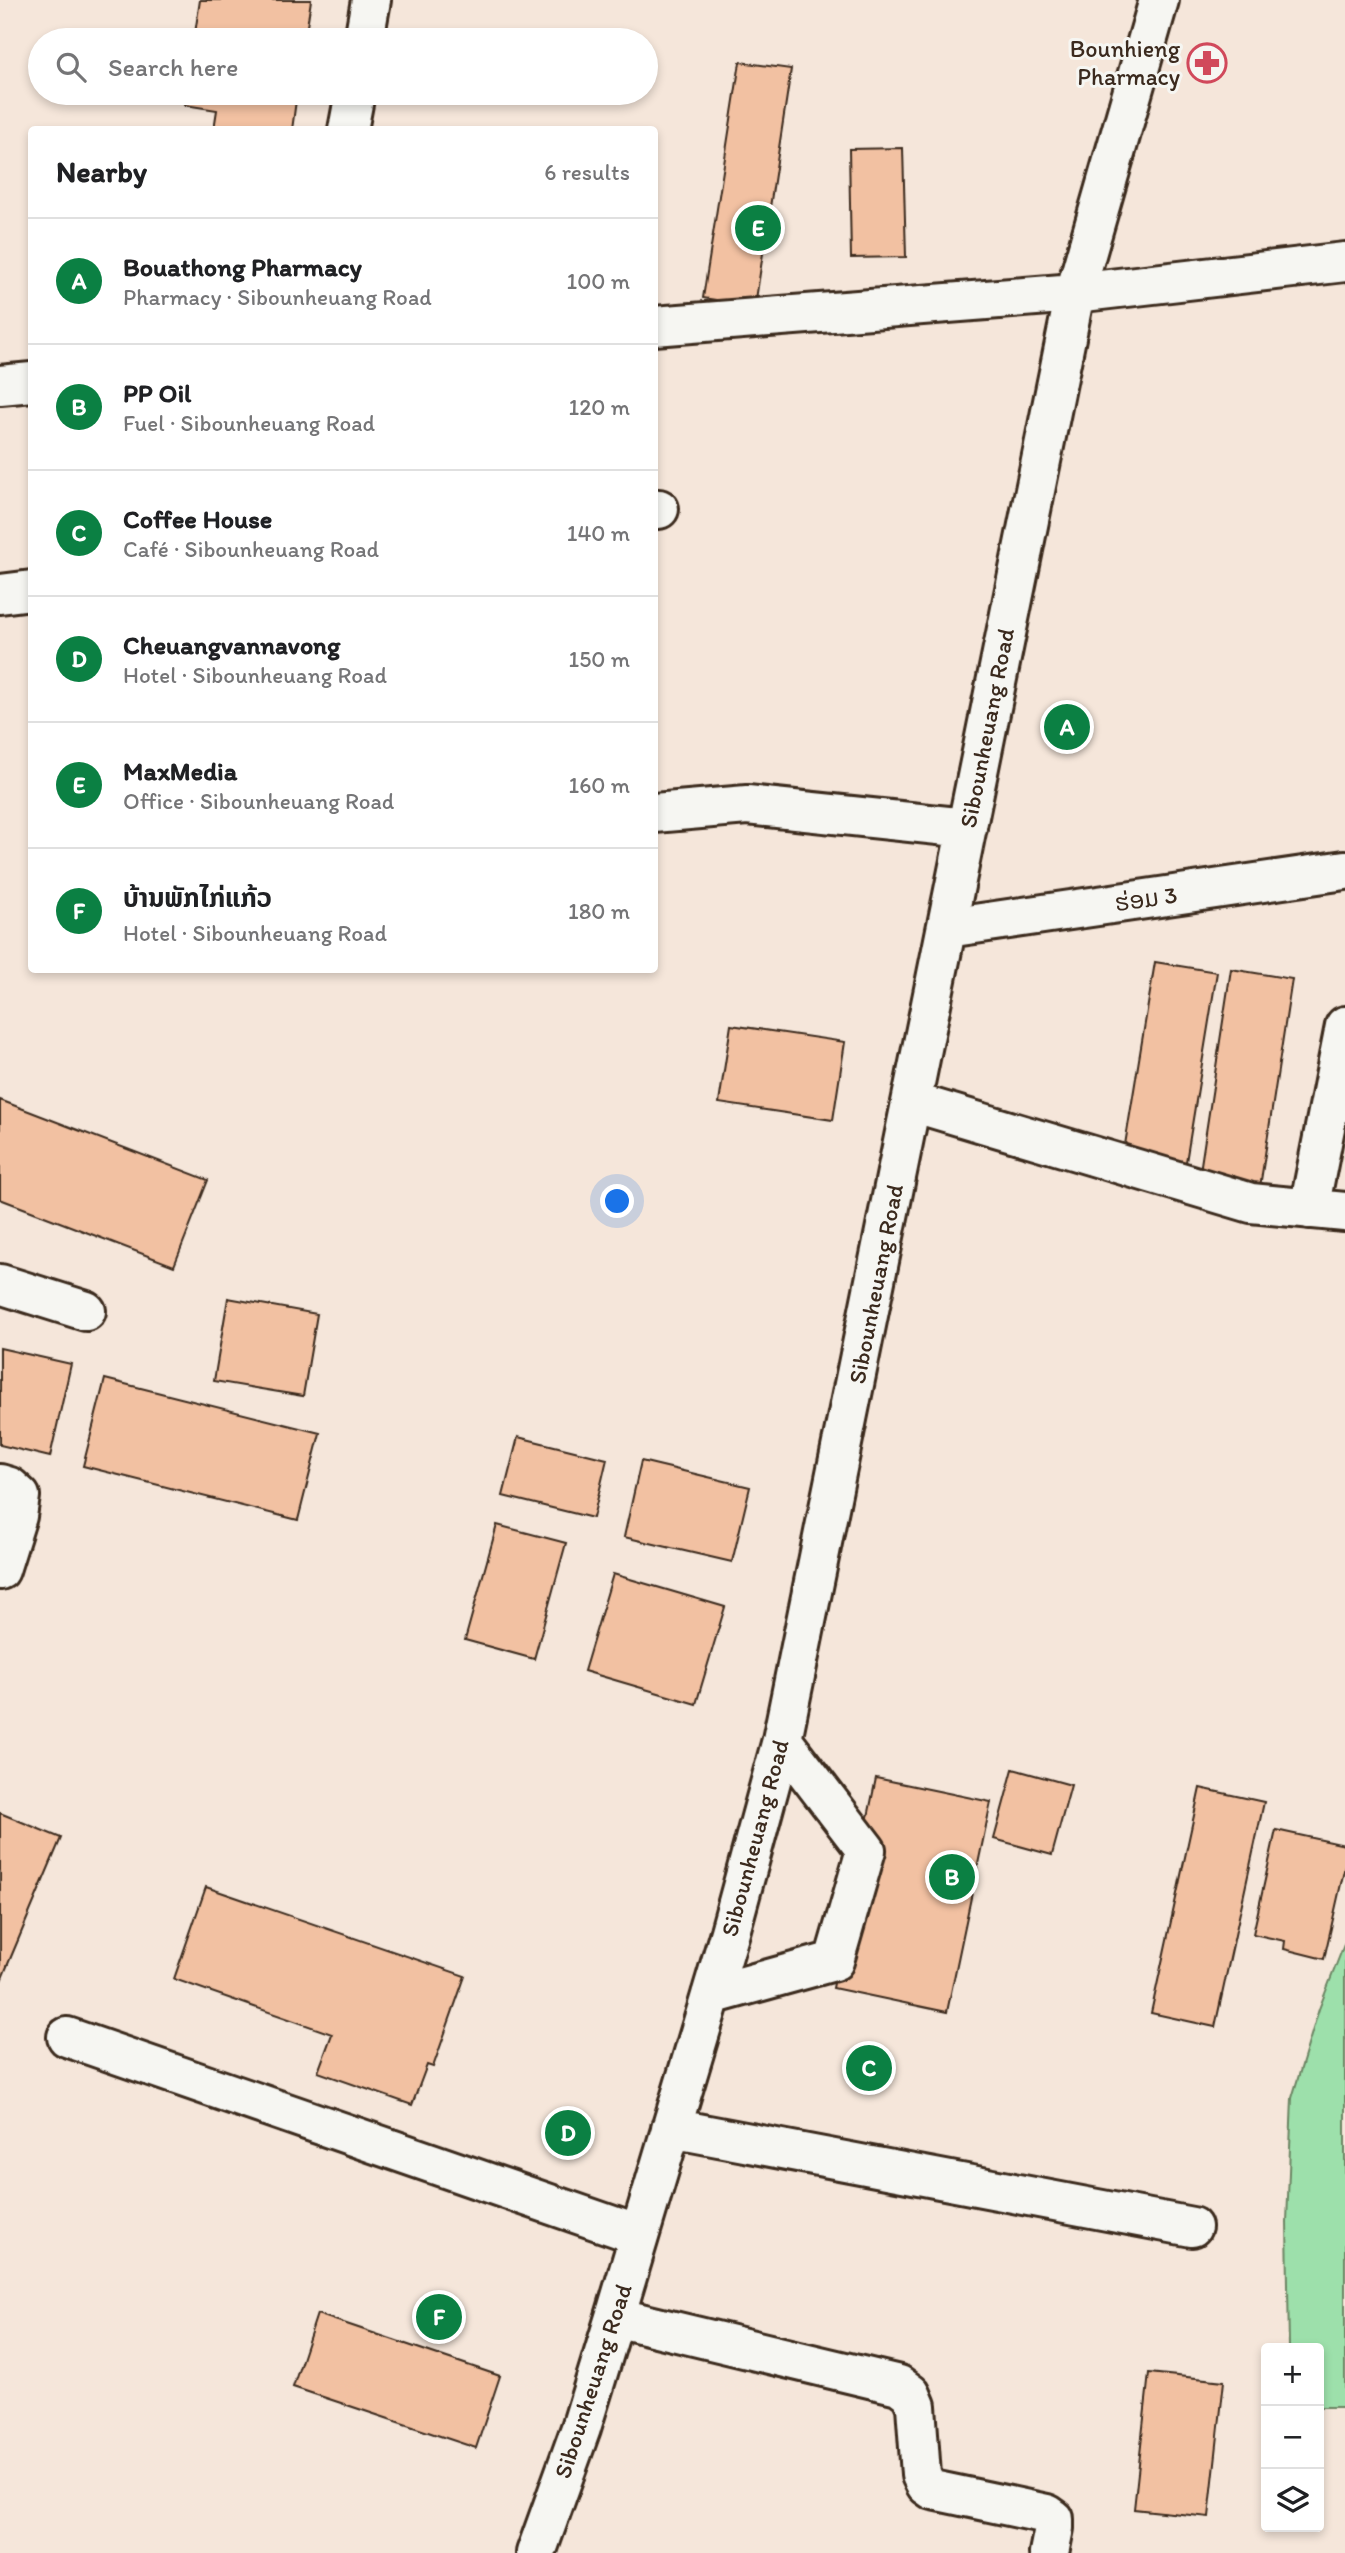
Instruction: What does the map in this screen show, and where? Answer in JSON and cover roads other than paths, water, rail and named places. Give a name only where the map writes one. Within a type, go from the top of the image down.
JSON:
[{"type":"street","points":[[366,28],[371,0]]},
{"type":"street","name":"Sibounheuang Road","points":[[536,2553],[581,2428],[615,2317],[712,1995],[782,1740],[1075,293],[1158,0]]},
{"type":"street","points":[[349,126],[353,105]]},
{"type":"street","points":[[658,326],[1075,293],[1345,262]]},
{"type":"street","points":[[0,385],[28,383]]},
{"type":"street","points":[[0,594],[28,590]]},
{"type":"street","points":[[658,813],[747,805],[967,828]]},
{"type":"street","name":"ຮ່ອມ 3","points":[[947,928],[1345,870]]},
{"type":"street","points":[[912,1102],[1251,1203],[1327,1211],[1345,1026]]},
{"type":"street","points":[[0,1284],[86,1311]]},
{"type":"street","points":[[0,1484],[10,1487],[20,1496],[17,1516],[0,1570]]},
{"type":"street","points":[[712,1995],[835,1961],[866,1850],[782,1740]]},
{"type":"street","points":[[67,2037],[639,2235]]},
{"type":"street","points":[[671,2127],[1192,2227]]},
{"type":"street","points":[[615,2317],[899,2385],[911,2394],[916,2406],[921,2475],[926,2485],[933,2490],[1047,2514],[1054,2519],[1049,2553]]},
{"type":"place","name":"Bounhieng Pharmacy","points":[[1207,63]]},
{"type":"place","name":"MaxMedia","points":[[758,228]]},
{"type":"place","name":"Bouathong Pharmacy","points":[[1067,727]]},
{"type":"place","name":"PP Oil","points":[[952,1877]]},
{"type":"place","name":"Coffee House","points":[[869,2068]]},
{"type":"place","name":"Cheuangvannavong","points":[[568,2133]]},
{"type":"place","name":"ບ້ານພັກໄກ່ແກ້ວ","points":[[439,2317]]}]
